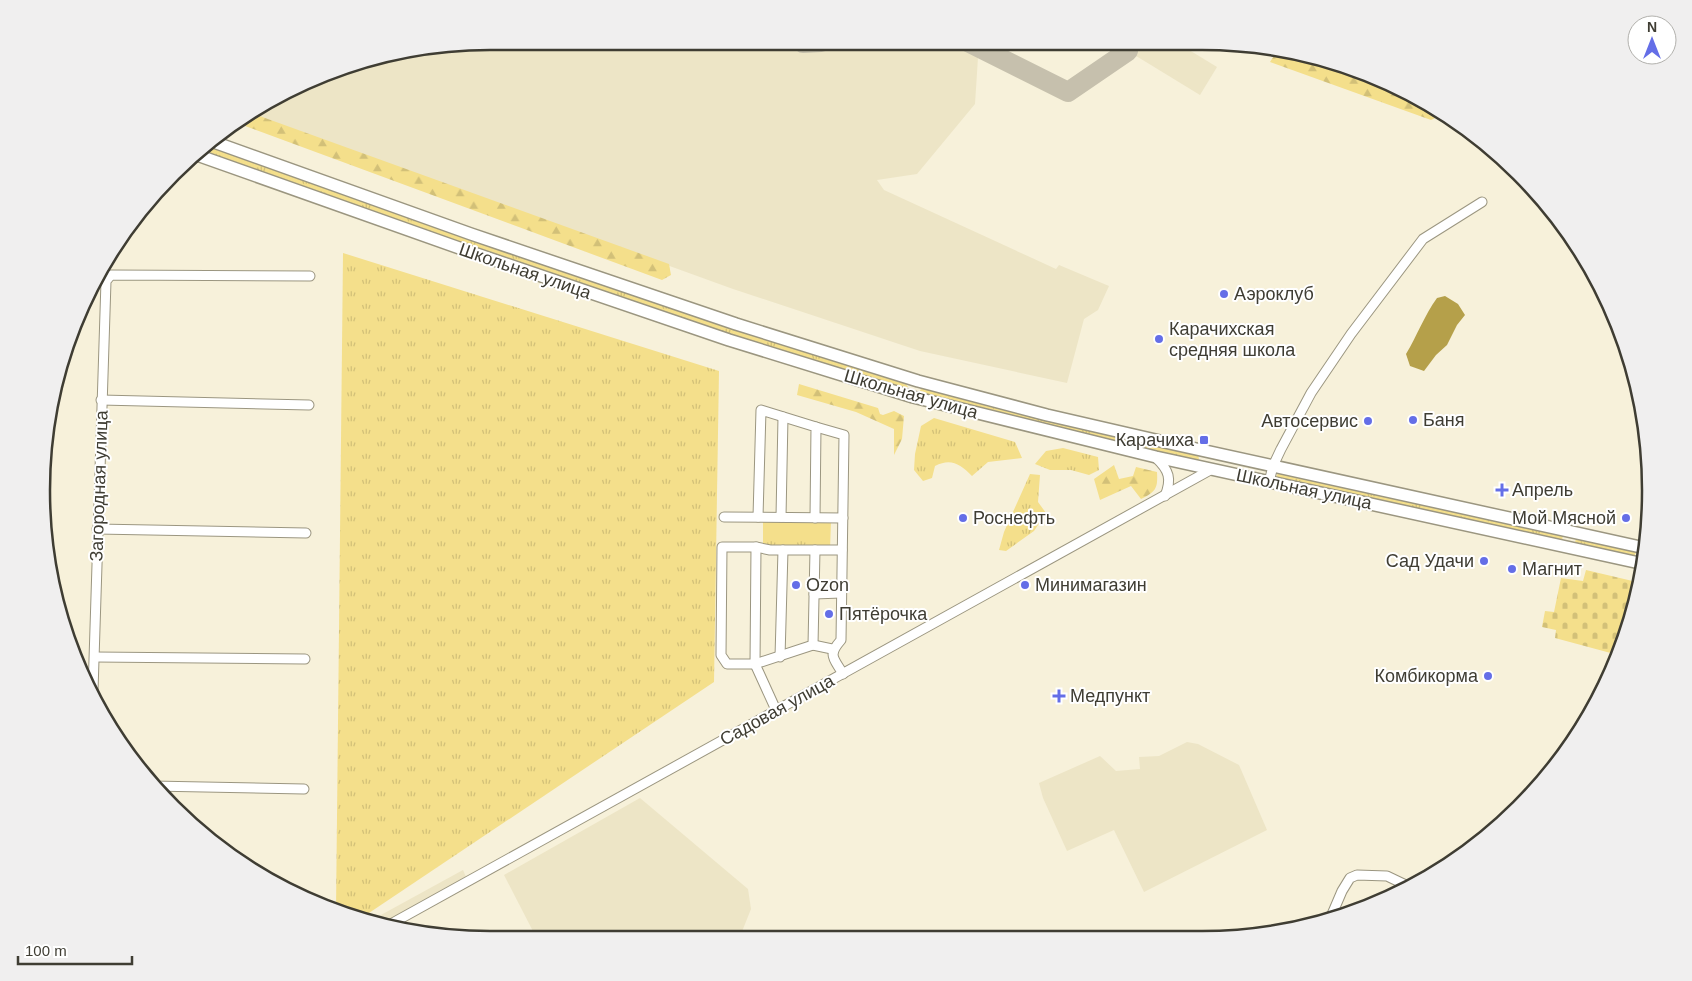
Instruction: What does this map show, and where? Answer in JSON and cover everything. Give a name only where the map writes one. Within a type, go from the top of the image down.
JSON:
[{"type":"main road","name":"Школьная улица","points":[[219,144],[461,230],[707,314],[918,381],[1216,454],[1638,546]]},
{"type":"main road","name":"Школьная улица","points":[[203,157],[465,250],[739,343],[913,397],[1156,457],[1636,562]]},
{"type":"main road","points":[[913,397],[918,381]]},
{"type":"main road","points":[[1212,469],[1216,454]]},
{"type":"street","name":"Школьная улица","points":[[1269,482],[1273,466],[1281,449],[1314,387],[1351,334],[1423,239],[1482,202]]},
{"type":"street","name":"Загородная улица","points":[[94,683],[97,529],[106,281],[111,275],[310,276]]},
{"type":"street","points":[[101,400],[309,405]]},
{"type":"street","points":[[758,517],[761,410],[844,435],[841,640],[832,649],[832,655],[843,674]]},
{"type":"street","points":[[781,517],[783,417]]},
{"type":"street","points":[[815,518],[816,427]]},
{"type":"street","points":[[1156,457],[1169,474],[1169,486],[1165,496]]},
{"type":"street","name":"Садовая улица","points":[[395,921],[1212,469]]},
{"type":"street","points":[[724,517],[843,518]]},
{"type":"street","points":[[97,529],[306,533]]},
{"type":"street","points":[[832,649],[813,645],[755,664],[727,664],[721,655],[722,547],[756,547],[770,550],[842,550]]},
{"type":"street","points":[[756,547],[755,664],[776,710]]},
{"type":"street","points":[[780,657],[783,550]]},
{"type":"street","points":[[813,645],[815,550]]},
{"type":"street","points":[[814,594],[842,593]]},
{"type":"street","points":[[95,657],[305,659]]},
{"type":"street","points":[[164,786],[304,789]]},
{"type":"street","points":[[1334,911],[1350,878],[1357,875],[1387,876],[1402,883]]},
{"type":"shaded area","points":[[978,50],[975,104],[917,174],[877,180],[884,190],[1056,269],[1059,265],[1109,286],[1098,310],[1084,319],[1067,383],[920,351],[733,289],[258,117],[296,95],[349,73],[405,58],[462,51]]},
{"type":"shaded area","points":[[1189,50],[1217,67],[1200,95],[1128,51]]},
{"type":"shaded area","points":[[1445,296],[1458,304],[1465,315],[1457,325],[1447,345],[1436,355],[1424,371],[1410,366],[1406,354],[1432,305],[1437,298]]},
{"type":"shaded area","points":[[1187,742],[1198,744],[1239,765],[1267,830],[1144,892],[1114,830],[1067,851],[1043,798],[1039,783],[1100,756],[1116,771],[1140,769],[1139,757],[1159,756]]},
{"type":"shaded area","points":[[640,798],[748,889],[751,909],[742,931],[533,931],[504,875]]},
{"type":"shaded area","points":[[463,870],[466,877],[390,919],[378,917]]},
{"type":"green space","points":[[1274,56],[1287,58],[1343,73],[1396,95],[1436,118],[1431,120],[1270,62]]},
{"type":"green space","points":[[259,116],[669,264],[671,275],[662,280],[244,126]]},
{"type":"green space","points":[[213,148],[554,269],[906,384],[908,387],[904,389],[815,362],[552,274],[207,153]]},
{"type":"green space","points":[[343,253],[719,371],[714,682],[368,914],[336,903]]},
{"type":"green space","points":[[799,384],[878,408],[880,414],[883,415],[894,411],[904,416],[902,439],[894,455],[894,429],[856,412],[797,395]]},
{"type":"green space","points":[[923,388],[1046,420],[1198,455],[1199,459],[1196,461],[1045,425],[921,393],[920,390]]},
{"type":"green space","points":[[934,418],[1015,442],[1022,458],[988,462],[972,476],[959,465],[946,462],[935,466],[932,478],[923,481],[914,470],[915,454],[921,426]]},
{"type":"green space","points":[[1063,448],[1098,457],[1099,470],[1089,475],[1071,470],[1050,470],[1035,464],[1046,451]]},
{"type":"green space","points":[[1114,465],[1119,479],[1133,476],[1136,467],[1157,472],[1155,489],[1141,499],[1131,486],[1100,500],[1094,479]]},
{"type":"green space","points":[[1278,473],[1563,535],[1562,541],[1276,477]]},
{"type":"green space","points":[[1030,474],[1040,475],[1038,502],[1046,513],[1034,531],[1006,551],[999,550],[1004,532]]},
{"type":"green space","points":[[763,520],[831,521],[830,550],[812,550],[812,534],[763,534]]},
{"type":"green space","points":[[763,534],[812,534],[812,546],[763,546]]},
{"type":"green space","points":[[1576,538],[1636,553],[1634,556],[1575,543]]},
{"type":"green space","points":[[1586,570],[1633,581],[1619,632],[1610,653],[1555,638],[1556,630],[1542,627],[1545,611],[1554,612],[1561,578],[1583,581]]},
{"type":"taxiway","points":[[984,50],[1068,92],[1128,51]]},
{"type":"place","name":"Аэроклуб","points":[[1224,294]]},
{"type":"place","name":"Карачихская средняя школа","points":[[1159,339]]},
{"type":"place","name":"Баня","points":[[1413,420]]},
{"type":"place","name":"Автосервис","points":[[1368,421]]},
{"type":"place","name":"Карачиха","points":[[1204,440]]},
{"type":"place","name":"Апрель","points":[[1502,490]]},
{"type":"place","name":"Роснефть","points":[[963,518]]},
{"type":"place","name":"Мой Мясной","points":[[1626,518]]},
{"type":"place","name":"Сад Удачи","points":[[1484,561]]},
{"type":"place","name":"Магнит","points":[[1512,569]]},
{"type":"place","name":"Ozon","points":[[796,585]]},
{"type":"place","name":"Минимагазин","points":[[1025,585]]},
{"type":"place","name":"Пятёрочка","points":[[829,614]]},
{"type":"place","name":"Комбикорма","points":[[1488,676]]},
{"type":"place","name":"Медпункт","points":[[1059,696]]}]
